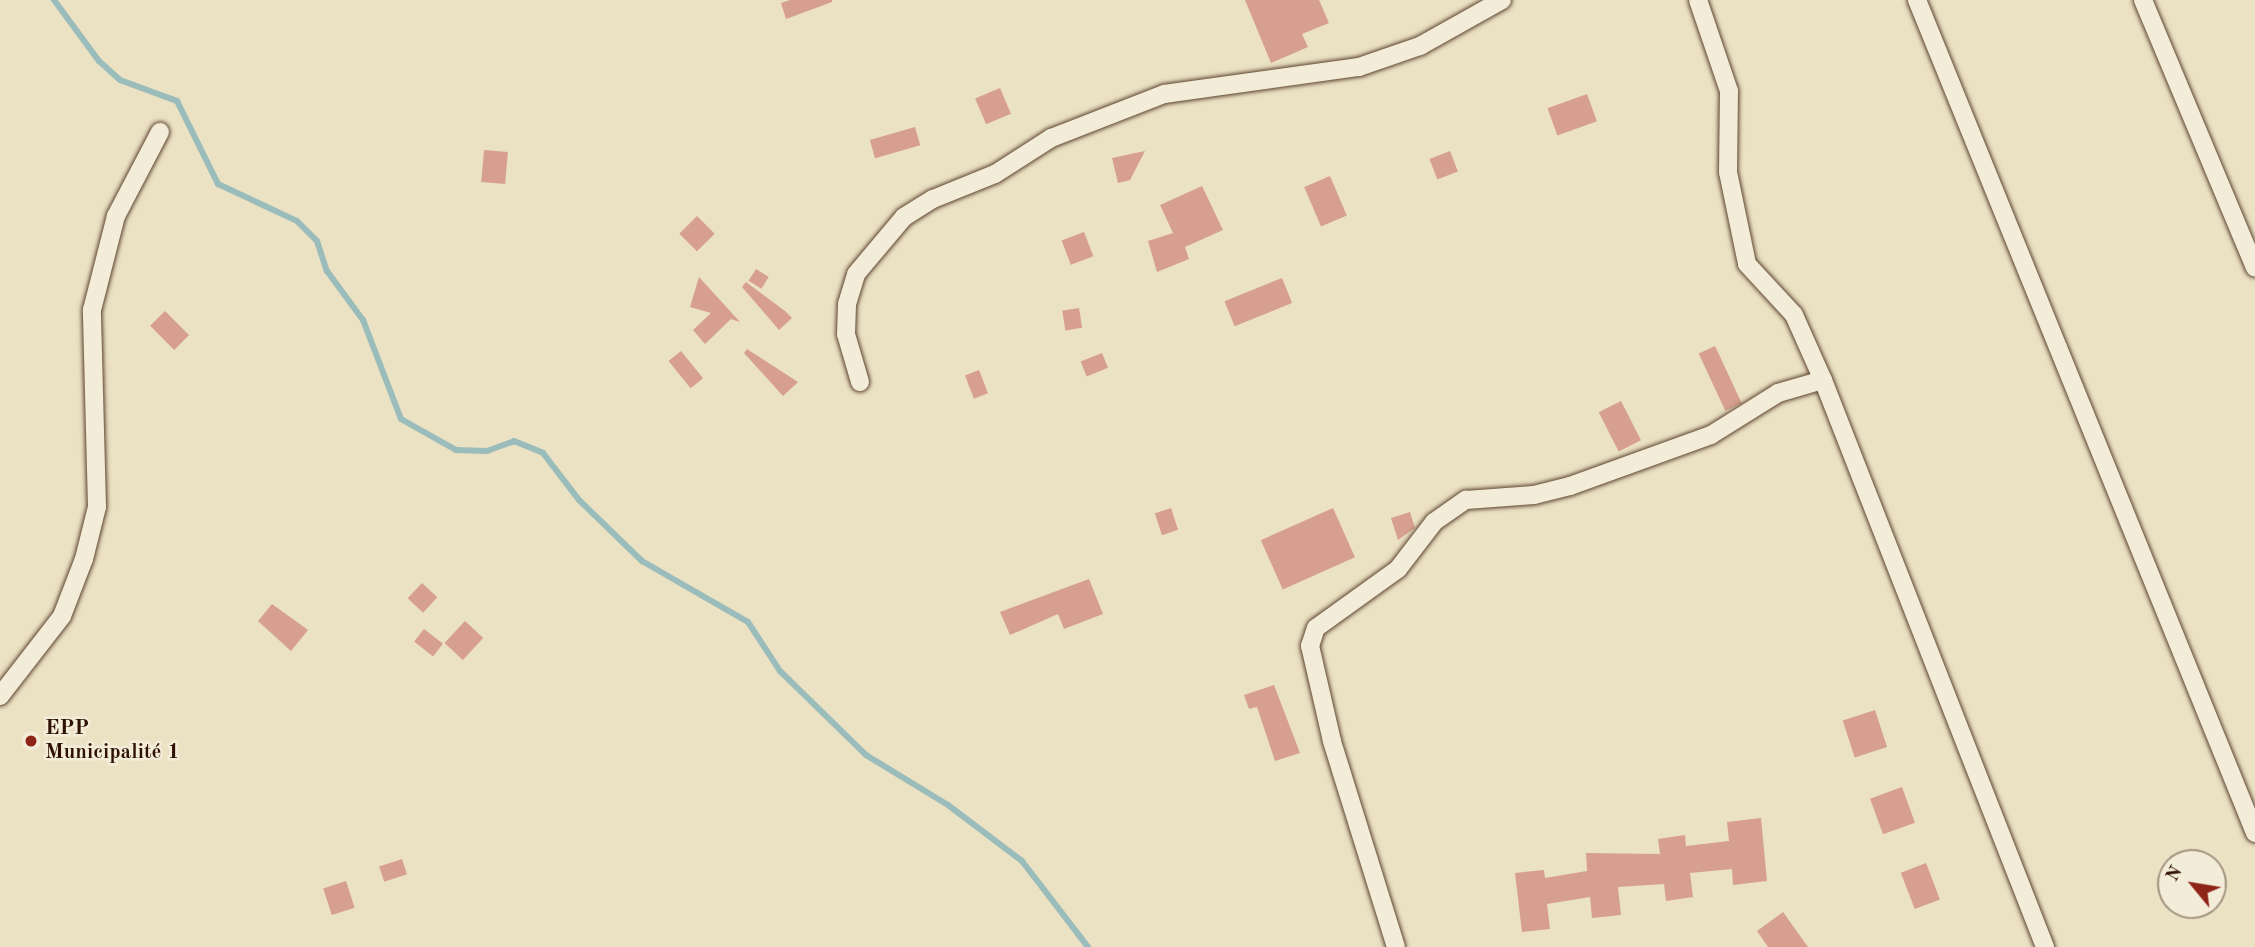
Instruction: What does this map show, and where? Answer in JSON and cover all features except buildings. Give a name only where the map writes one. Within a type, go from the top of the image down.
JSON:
[{"type":"street","points":[[860,382],[846,334],[847,304],[856,274],[895,225],[933,199],[995,174],[1051,138],[1164,94],[1359,67],[1420,46],[1502,0]]},
{"type":"street","points":[[1698,0],[1730,91],[1728,172],[1746,264],[1794,315],[1823,380],[2045,947]]},
{"type":"street","points":[[1917,0],[2255,833]]},
{"type":"street","points":[[2143,0],[2255,268]]},
{"type":"street","points":[[0,696],[62,616],[84,559],[97,508],[92,310],[116,216],[160,132]]},
{"type":"street","points":[[1396,947],[1332,741],[1310,646],[1316,628],[1398,569],[1434,522],[1466,500],[1534,495],[1570,486],[1711,435],[1778,393],[1823,380]]},
{"type":"waterway","points":[[54,0],[99,61],[120,80],[177,101],[218,184],[297,221],[317,241],[327,271],[363,320],[401,419],[456,450],[487,451],[514,441],[543,453],[579,500],[642,561],[748,622],[780,671],[866,755],[948,805],[1022,861],[1088,947]]},
{"type":"place","name":"EPP Municipalité 1","points":[[31,741]]}]
